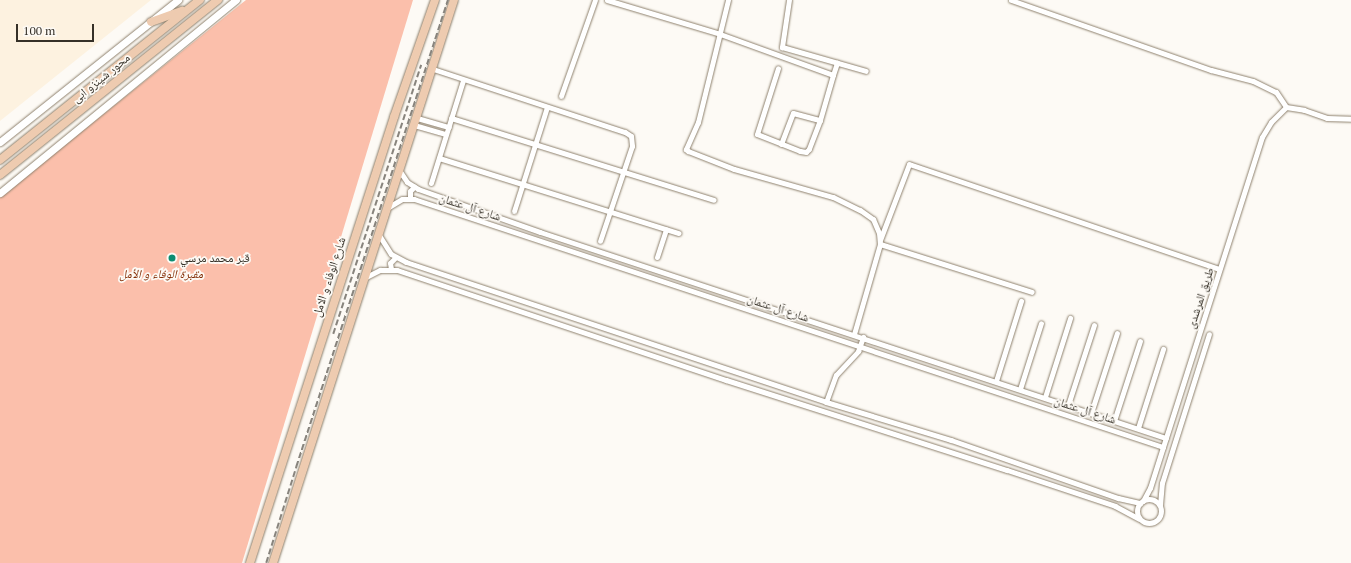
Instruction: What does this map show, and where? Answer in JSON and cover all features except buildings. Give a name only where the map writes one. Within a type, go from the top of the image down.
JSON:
[{"type":"main road","name":"محور شينزو ابى","points":[[0,160],[200,0]]},
{"type":"main road","name":"محور شينزو ابى","points":[[0,175],[218,0]]},
{"type":"main road","name":"شارع الوفاء و الامل","points":[[250,563],[394,117],[435,0]]},
{"type":"main road","points":[[273,563],[399,170],[433,70],[454,0]]},
{"type":"main road","points":[[151,22],[189,9]]},
{"type":"street","points":[[0,142],[178,0]]},
{"type":"street","points":[[0,193],[236,0]]},
{"type":"street","points":[[561,96],[595,0]]},
{"type":"street","points":[[607,0],[623,2],[720,34],[833,75]]},
{"type":"street","points":[[728,0],[698,122],[686,145],[687,150],[752,174],[833,198],[860,210],[873,219],[877,226],[880,243]]},
{"type":"street","points":[[789,0],[782,47],[866,71]]},
{"type":"street","points":[[1011,0],[1212,70],[1253,81],[1276,92],[1286,106],[1304,110],[1327,118],[1351,119]]},
{"type":"street","points":[[778,68],[756,131],[759,135],[806,152],[809,149],[820,120],[837,63]]},
{"type":"street","points":[[433,70],[628,134],[632,139],[632,146],[600,241]]},
{"type":"street","points":[[431,183],[463,80]]},
{"type":"street","name":"طريق المرشدى","points":[[1142,502],[1150,488],[1262,137],[1268,126],[1286,106]]},
{"type":"street","points":[[514,211],[547,107]]},
{"type":"street","points":[[781,144],[793,113],[820,120]]},
{"type":"street","points":[[452,118],[714,200]]},
{"type":"street","points":[[415,122],[435,123],[448,127]]},
{"type":"street","points":[[415,122],[433,131],[446,134]]},
{"type":"street","points":[[433,131],[435,123]]},
{"type":"street","points":[[439,158],[679,233]]},
{"type":"street","points":[[854,334],[880,243],[910,164],[1219,270]]},
{"type":"street","name":"شارع آل عثمان","points":[[399,170],[404,178],[414,187],[540,232],[864,337],[1166,438]]},
{"type":"street","points":[[387,209],[398,200],[410,198],[409,193],[414,187]]},
{"type":"street","name":"شارع آل عثمان","points":[[410,198],[1163,447]]},
{"type":"street","points":[[657,257],[666,229]]},
{"type":"street","points":[[365,278],[380,270],[391,269],[1108,504],[1127,511],[1145,523],[1154,522],[1161,515],[1160,505],[1151,499],[1142,502],[1118,498],[951,440],[826,402],[406,262],[396,257],[384,246],[379,235]]},
{"type":"street","points":[[880,243],[1032,292]]},
{"type":"street","points":[[391,269],[390,262],[396,257]]},
{"type":"street","points":[[996,381],[1021,301]]},
{"type":"street","points":[[1045,397],[1070,318]]},
{"type":"street","points":[[1020,389],[1041,323]]},
{"type":"street","points":[[1068,405],[1094,326]]},
{"type":"street","points":[[1091,413],[1117,333]]},
{"type":"street","name":"طريق المرشدى","points":[[1160,505],[1162,483],[1209,334]]},
{"type":"street","points":[[826,402],[836,376],[860,346],[864,337]]},
{"type":"street","points":[[1114,420],[1140,341]]},
{"type":"street","points":[[1138,428],[1163,349]]},
{"type":"street","points":[[726,380],[730,370]]},
{"type":"street","points":[[1145,441],[1150,438],[1149,432]]},
{"type":"street","points":[[1140,519],[1137,511],[1142,502]]},
{"type":"shaded area","points":[[0,0],[151,0],[0,121]]},
{"type":"green space","name":"مقبرة الوفاء و الأمل","points":[[246,0],[413,0],[242,563],[0,563],[0,197]]},
{"type":"railway","points":[[266,563],[448,0]]},
{"type":"railway","points":[[333,334],[421,65]]},
{"type":"place","name":"قبر محمد مرسي","points":[[172,258]]}]
